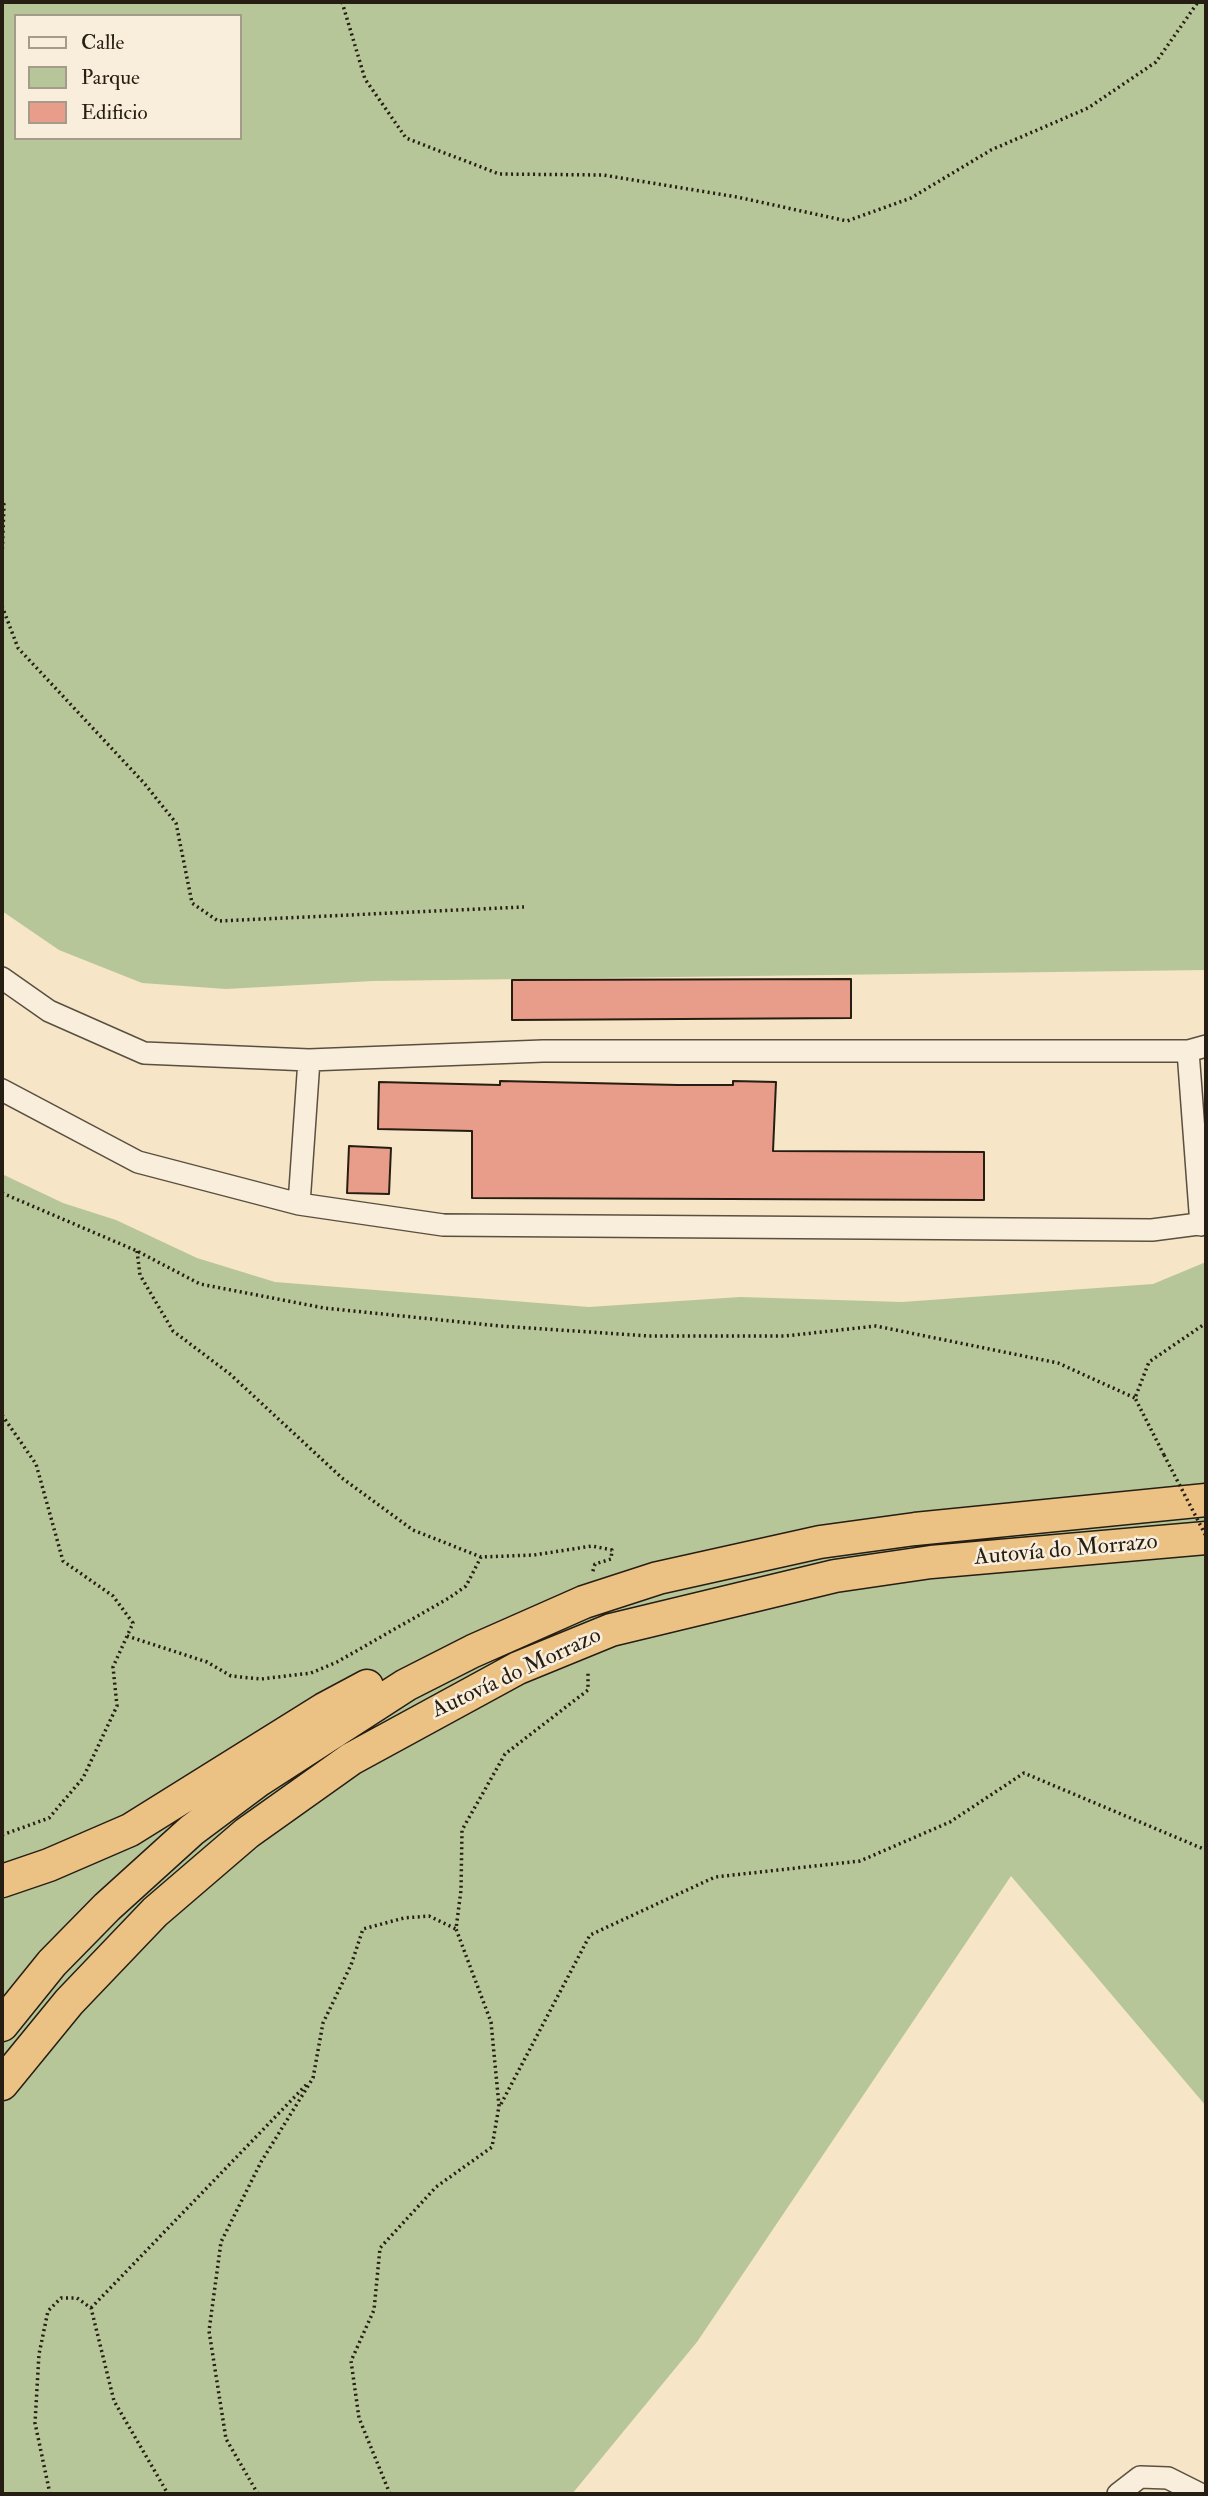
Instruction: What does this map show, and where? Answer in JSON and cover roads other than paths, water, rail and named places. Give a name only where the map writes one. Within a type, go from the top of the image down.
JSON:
[{"type":"highway","name":"Autovía do Morrazo","points":[[2,2025],[52,1964],[107,1907],[192,1830],[258,1780],[407,1685],[588,1590],[658,1578],[820,1542],[915,1529],[1206,1500]]},
{"type":"highway","name":"Autovía do Morrazo","points":[[2,2084],[69,2001],[155,1912],[247,1833],[351,1759],[518,1668],[611,1630],[835,1576],[931,1562],[1206,1537]]},
{"type":"highway","points":[[2,1881],[49,1865],[130,1830],[324,1709],[467,1635],[543,1604],[588,1590]]},
{"type":"street","points":[[2,978],[49,1011],[144,1053],[309,1060],[543,1051],[1197,1049],[1203,1224],[1138,1230],[443,1225],[299,1205],[138,1162],[2,1090]]},
{"type":"street","points":[[299,1205],[309,1060]]},
{"type":"street","points":[[1118,2494],[1140,2477],[1168,2478],[1200,2494]]}]
